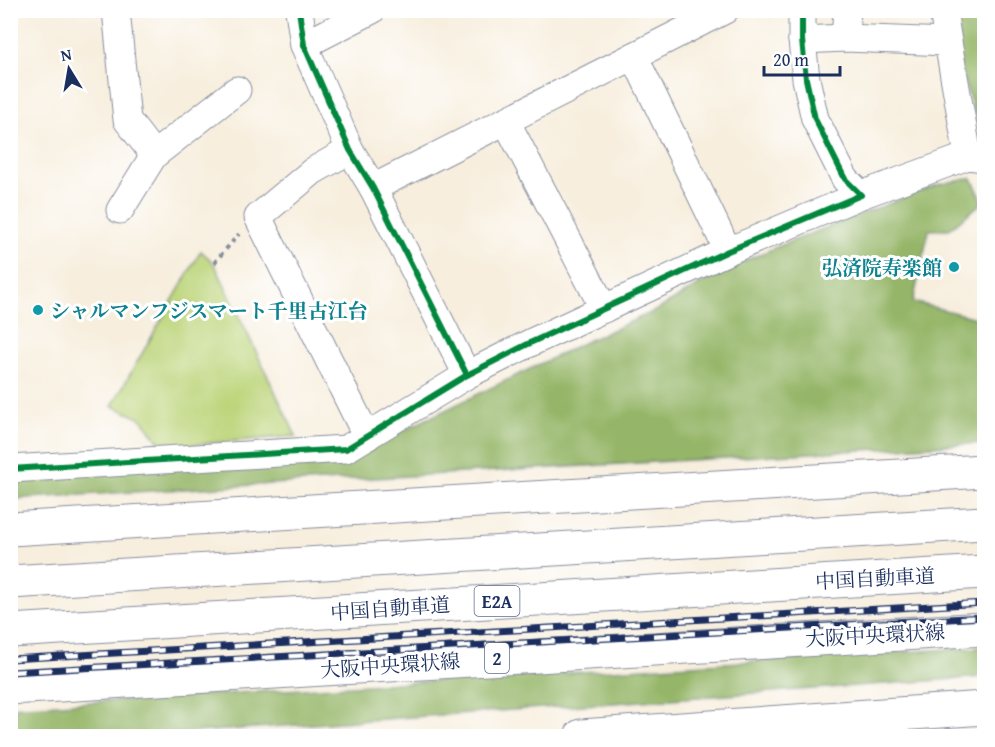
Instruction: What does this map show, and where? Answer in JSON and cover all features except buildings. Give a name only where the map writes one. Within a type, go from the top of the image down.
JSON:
[{"type":"main road","points":[[10,529],[984,471]]},
{"type":"main road","points":[[10,582],[984,523]]},
{"type":"main road","name":"中国自動車道","points":[[10,632],[984,572]]},
{"type":"main road","name":"大阪中央環状線","points":[[10,688],[984,629]]},
{"type":"main road","points":[[581,736],[984,708]]},
{"type":"street","points":[[116,10],[127,120],[154,155]]},
{"type":"street","points":[[299,10],[304,45],[350,150],[373,189],[466,375]]},
{"type":"street","points":[[304,45],[372,10]]},
{"type":"street","points":[[373,189],[725,10]]},
{"type":"street","points":[[802,10],[806,79],[815,119],[845,178],[861,195]]},
{"type":"street","points":[[845,39],[847,10]]},
{"type":"street","points":[[10,469],[346,448],[466,375],[728,251],[861,195],[976,157],[948,42],[943,10]]},
{"type":"street","points":[[802,40],[948,42]]},
{"type":"street","points":[[634,56],[728,251]]},
{"type":"street","points":[[120,210],[154,155],[237,90]]},
{"type":"street","points":[[506,121],[604,309]]},
{"type":"street","points":[[350,150],[313,171],[258,218],[367,437]]},
{"type":"path","points":[[214,263],[234,238],[258,218]]},
{"type":"green space","points":[[952,11],[984,11],[984,136],[981,134],[953,46]]},
{"type":"green space","points":[[972,178],[983,202],[949,229],[929,230],[913,302],[984,320],[984,443],[11,499],[11,480],[388,438],[585,342],[657,310],[724,270],[779,246],[937,185]]},
{"type":"green space","points":[[201,251],[214,263],[296,436],[163,447],[142,419],[112,406]]},
{"type":"green space","points":[[984,647],[984,677],[139,736],[11,736],[11,707]]},
{"type":"railway","points":[[10,659],[984,603]]},
{"type":"railway","points":[[10,672],[984,617]]},
{"type":"cycle path","points":[[299,10],[304,45],[350,150],[373,188],[467,375]]},
{"type":"cycle path","points":[[10,469],[346,449],[467,375],[532,342],[728,251],[861,195],[845,179],[815,119],[806,79],[802,10]]},
{"type":"place","name":"弘済院寿楽館","points":[[954,267]]},
{"type":"place","name":"シャルマンフジスマート千里古江台","points":[[38,310]]}]
